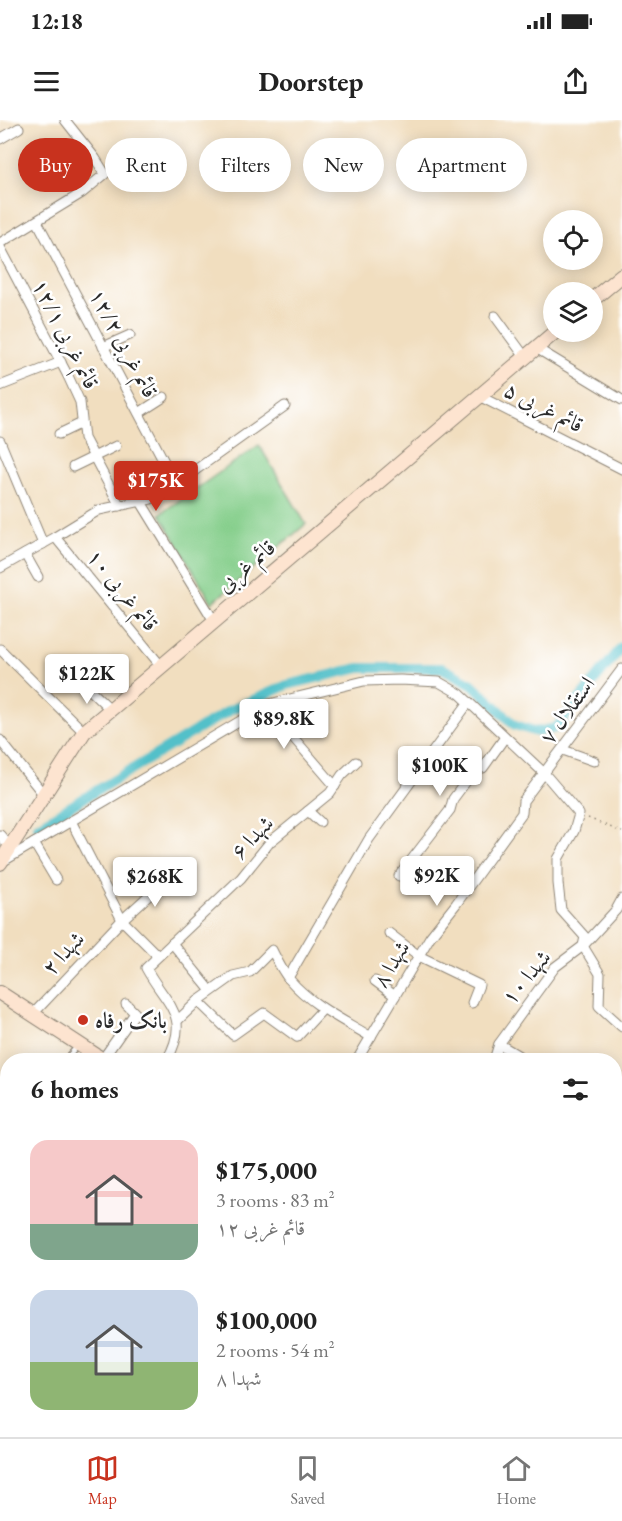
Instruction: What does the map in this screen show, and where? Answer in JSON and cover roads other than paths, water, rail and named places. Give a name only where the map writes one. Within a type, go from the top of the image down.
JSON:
[{"type":"main road","points":[[603,292],[619,281]]},
{"type":"main road","name":"قائم غربی","points":[[0,863],[84,732],[543,342]]},
{"type":"main road","points":[[0,993],[92,1053]]},
{"type":"street","points":[[0,245],[82,193],[105,174],[65,120]]},
{"type":"street","points":[[0,139],[19,128]]},
{"type":"street","name":"قائم غربی ۱۲/۲","points":[[36,221],[176,484]]},
{"type":"street","name":"قائم غربی ۱۲/۱","points":[[0,245],[80,402],[84,438],[120,506]]},
{"type":"street","points":[[495,316],[530,352],[622,400]]},
{"type":"street","points":[[103,347],[130,335]]},
{"type":"street","points":[[0,386],[61,362]]},
{"type":"street","name":"قائم غربی ۵","points":[[479,396],[622,469]]},
{"type":"street","points":[[139,413],[164,397]]},
{"type":"street","points":[[0,568],[99,510],[151,499],[176,484],[285,406]]},
{"type":"street","points":[[59,434],[82,423]]},
{"type":"street","points":[[0,441],[43,544]]},
{"type":"street","points":[[73,467],[116,446]]},
{"type":"street","points":[[141,502],[214,621]]},
{"type":"street","name":"قائم غربی ۱۰","points":[[55,537],[161,666]]},
{"type":"street","points":[[25,554],[38,576]]},
{"type":"street","points":[[0,649],[84,732]]},
{"type":"street","name":"استقلال ۷","points":[[544,774],[622,669]]},
{"type":"street","points":[[0,863],[269,704],[363,681],[439,682],[469,702],[544,774],[579,814],[574,831],[558,859],[561,910],[585,937],[583,946],[600,974],[600,1006],[622,1027]]},
{"type":"street","points":[[82,682],[110,709]]},
{"type":"street","points":[[285,700],[279,722],[335,786]]},
{"type":"street","points":[[288,978],[369,839],[469,702]]},
{"type":"street","points":[[399,876],[450,810],[453,798],[476,768],[483,768],[505,737]]},
{"type":"street","points":[[0,740],[44,795]]},
{"type":"street","points":[[563,750],[594,761]]},
{"type":"street","name":"شهدا ۶","points":[[158,956],[241,878],[270,842],[330,793],[342,775],[356,762]]},
{"type":"street","name":"شهدا ۸","points":[[361,1053],[430,937],[522,813],[523,801],[544,774]]},
{"type":"street","points":[[308,811],[320,822]]},
{"type":"street","points":[[71,821],[122,920],[158,956],[146,968],[170,1003],[177,1021],[176,1044],[171,1053]]},
{"type":"street","points":[[0,835],[10,847]]},
{"type":"street","points":[[34,843],[56,880]]},
{"type":"street","name":"شهدا ۲","points":[[33,1014],[122,920],[170,876]]},
{"type":"street","name":"شهدا ۱۰","points":[[496,1053],[499,1044],[555,967],[583,946],[616,910],[622,899]]},
{"type":"street","points":[[389,933],[419,956],[479,985],[472,1003]]},
{"type":"street","points":[[172,943],[211,991]]},
{"type":"street","points":[[177,1021],[211,991],[233,976],[250,972],[272,951],[288,978],[306,996],[323,1009],[371,1037]]},
{"type":"street","points":[[375,981],[395,996]]},
{"type":"street","points":[[198,1001],[233,1035],[264,1013],[297,1037],[323,1009]]},
{"type":"street","points":[[108,1053],[135,1013],[126,1004]]},
{"type":"street","points":[[499,1044],[514,1053]]},
{"type":"lane","points":[[72,1053],[79,1045]]},
{"type":"waterway","points":[[341,672],[360,668],[442,668],[472,684],[515,725],[537,732],[556,728],[622,647]]},
{"type":"waterway","points":[[38,826],[230,710],[287,685],[338,673]]},
{"type":"place","name":"بانک رفاه","points":[[83,1020]]}]
